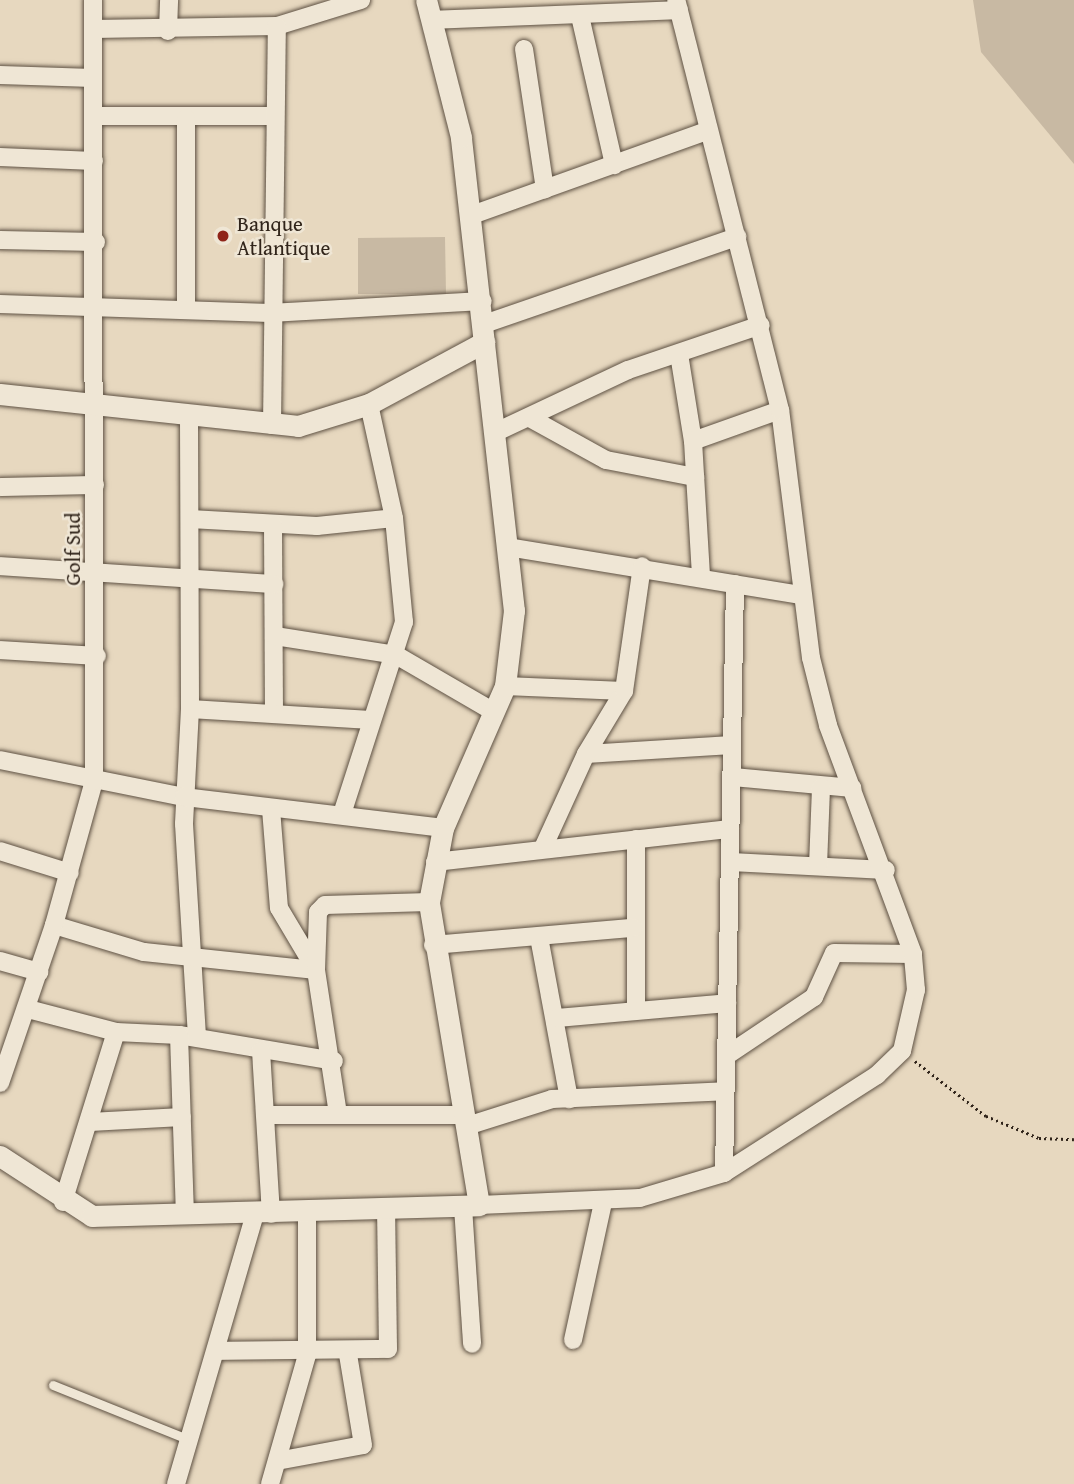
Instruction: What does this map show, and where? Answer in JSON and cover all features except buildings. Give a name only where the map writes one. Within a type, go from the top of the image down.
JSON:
[{"type":"street","name":"Golf Sud","points":[[0,1083],[28,1009],[70,873],[94,781],[97,656],[93,0]]},
{"type":"street","points":[[168,31],[169,0]]},
{"type":"street","points":[[93,29],[168,31],[277,26],[362,0]]},
{"type":"street","points":[[0,1156],[63,1202],[92,1216],[386,1211],[471,1206],[603,1202],[675,1193],[724,1173],[846,1097],[902,1051],[916,990],[913,954],[886,870],[828,725],[800,595],[780,410],[761,325],[707,131],[678,5],[580,16],[429,10],[461,137],[483,301],[494,433],[514,611],[505,687],[443,828],[429,902],[433,945],[465,1121],[471,1206],[472,1344]]},
{"type":"street","points":[[580,16],[614,165]]},
{"type":"street","points":[[272,425],[271,313],[277,26]]},
{"type":"street","points":[[524,49],[545,189]]},
{"type":"street","points":[[0,75],[93,78]]},
{"type":"street","points":[[95,116],[274,116]]},
{"type":"street","points":[[186,118],[186,310]]},
{"type":"street","points":[[472,215],[707,131]]},
{"type":"street","points":[[0,157],[94,161]]},
{"type":"street","points":[[0,394],[189,419],[272,425],[333,418],[369,404],[484,333],[737,237]]},
{"type":"street","points":[[0,240],[96,242]]},
{"type":"street","points":[[0,304],[95,305],[271,313],[483,301]]},
{"type":"street","points":[[494,433],[628,370],[761,325]]},
{"type":"street","points":[[679,354],[693,441],[701,576]]},
{"type":"street","points":[[342,814],[371,720],[396,655],[404,587],[394,518],[369,404]]},
{"type":"street","points":[[693,441],[780,410]]},
{"type":"street","points":[[530,418],[606,460],[695,477]]},
{"type":"street","points":[[185,1214],[182,1117],[192,954],[184,797],[190,709],[189,419]]},
{"type":"street","points":[[0,487],[95,485]]},
{"type":"street","points":[[190,519],[273,525],[394,518]]},
{"type":"street","points":[[273,525],[274,713]]},
{"type":"street","points":[[508,547],[642,566],[800,595]]},
{"type":"street","points":[[0,566],[274,584]]},
{"type":"street","points":[[543,848],[586,754],[624,691],[642,566]]},
{"type":"street","points":[[724,1173],[735,584]]},
{"type":"street","points":[[275,636],[396,655],[494,712]]},
{"type":"street","points":[[0,650],[97,656]]},
{"type":"street","points":[[505,687],[624,691]]},
{"type":"street","points":[[190,709],[371,720]]},
{"type":"street","points":[[586,754],[732,745]]},
{"type":"street","points":[[0,760],[184,797],[443,828]]},
{"type":"street","points":[[733,777],[852,789]]},
{"type":"street","points":[[818,866],[821,786]]},
{"type":"street","points":[[271,809],[279,908],[316,970]]},
{"type":"street","points":[[435,862],[543,848],[730,830]]},
{"type":"street","points":[[636,839],[633,928],[636,1010]]},
{"type":"street","points":[[0,851],[70,873]]},
{"type":"street","points":[[731,862],[886,870]]},
{"type":"street","points":[[338,1114],[334,1061],[316,970],[320,908],[429,902]]},
{"type":"street","points":[[54,925],[144,952],[192,954],[316,970]]},
{"type":"street","points":[[433,945],[633,928]]},
{"type":"street","points":[[539,937],[557,1018],[569,1099]]},
{"type":"street","points":[[726,1056],[814,997],[834,953],[913,954]]},
{"type":"street","points":[[0,961],[39,972]]},
{"type":"street","points":[[557,1018],[727,1003]]},
{"type":"street","points":[[28,1009],[116,1031],[188,1036],[261,1051],[334,1061]]},
{"type":"street","points":[[63,1202],[90,1122],[116,1031]]},
{"type":"street","points":[[176,1484],[216,1351],[263,1214],[266,1115],[261,1051]]},
{"type":"street","points":[[266,1115],[338,1114],[465,1121],[569,1099],[725,1091]]},
{"type":"street","points":[[90,1122],[182,1117]]},
{"type":"street","points":[[573,1340],[603,1202]]},
{"type":"street","points":[[216,1351],[307,1355],[388,1349],[386,1211]]},
{"type":"street","points":[[270,1484],[307,1355],[307,1213]]},
{"type":"street","points":[[277,1461],[363,1445],[348,1354]]},
{"type":"lane","points":[[53,1385],[190,1440]]},
{"type":"path","points":[[902,1051],[986,1116],[1039,1138],[1074,1139]]},
{"type":"shaded area","points":[[973,0],[1074,0],[1074,164],[981,52]]},
{"type":"shaded area","points":[[445,237],[446,294],[358,294],[358,238]]},
{"type":"place","name":"Banque Atlantique","points":[[223,236]]}]
